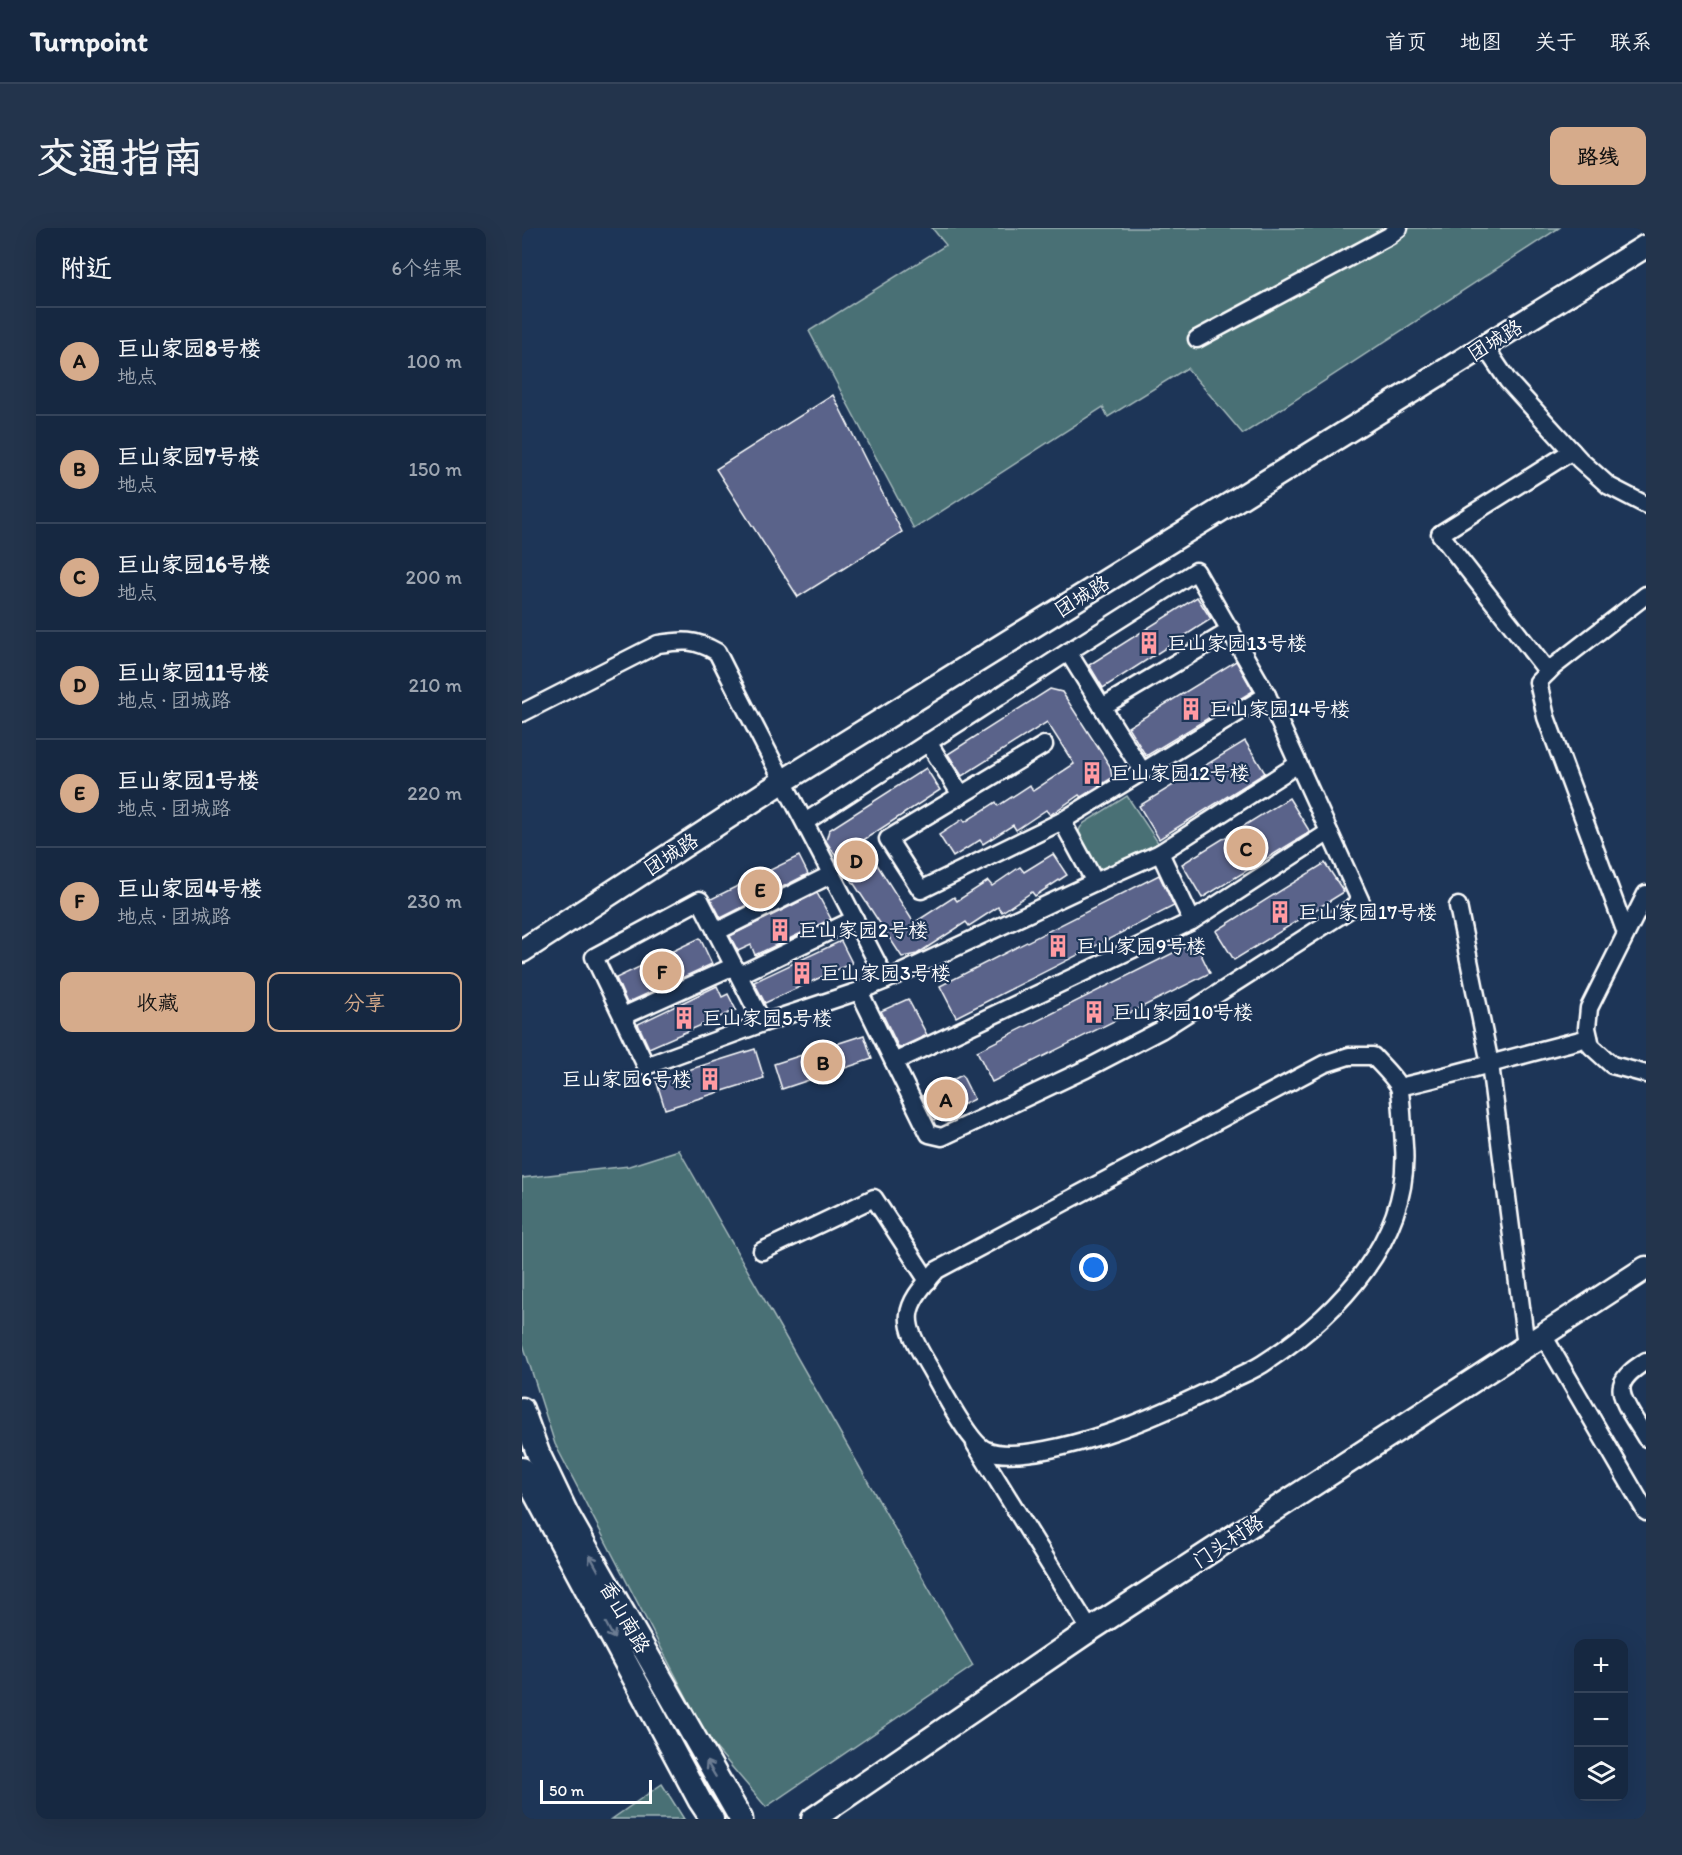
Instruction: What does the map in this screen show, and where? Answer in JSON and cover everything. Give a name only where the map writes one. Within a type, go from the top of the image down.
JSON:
[{"type":"street","points":[[1197,339],[1389,236],[1399,228]]},
{"type":"street","name":"团城路","points":[[522,951],[782,782],[1646,246]]},
{"type":"street","points":[[1485,346],[1508,381],[1572,451],[1609,486],[1646,505]]},
{"type":"street","points":[[1548,672],[1440,534],[1572,451]]},
{"type":"street","points":[[805,822],[1196,571],[1267,696],[1361,902],[1161,1030],[1086,1069],[942,1137],[929,1134],[859,991]]},
{"type":"street","points":[[1626,933],[1546,717],[1538,682],[1646,595]]},
{"type":"street","points":[[1102,707],[1231,630]]},
{"type":"street","points":[[522,713],[658,644],[682,640],[702,644],[717,652],[886,980]]},
{"type":"street","points":[[1068,652],[1142,771]]},
{"type":"street","points":[[1044,745],[888,839],[921,890],[1062,821],[1267,696]]},
{"type":"street","points":[[928,742],[961,795]]},
{"type":"street","points":[[763,1023],[700,900],[594,957],[646,1066],[886,980],[1160,853],[1298,764]]},
{"type":"street","points":[[1062,821],[1095,882]]},
{"type":"street","points":[[894,1062],[1192,921],[1329,831]]},
{"type":"street","points":[[1160,853],[1192,921]]},
{"type":"street","points":[[716,932],[832,874]]},
{"type":"street","points":[[1646,894],[1589,1008],[1587,1028],[1592,1046],[1612,1065],[1646,1074]]},
{"type":"street","points":[[1458,906],[1490,1064],[1535,1340],[1646,1512]]},
{"type":"street","points":[[622,1016],[736,971],[855,919]]},
{"type":"street","points":[[1399,1088],[1589,1038]]},
{"type":"street","points":[[968,1433],[985,1450],[1005,1453],[1040,1451],[1078,1443],[1124,1428],[1218,1387],[1266,1362],[1324,1318],[1363,1274],[1386,1234],[1400,1199],[1405,1162],[1399,1088],[1373,1056],[1349,1056],[1324,1064],[937,1270],[919,1290],[908,1314],[910,1335],[968,1433],[1090,1630]]},
{"type":"street","points":[[762,1251],[874,1198],[928,1281]]},
{"type":"street","name":"门头村路","points":[[813,1819],[1090,1630],[1646,1268]]},
{"type":"street","points":[[1646,1361],[1630,1372],[1622,1385],[1623,1400],[1646,1438]]},
{"type":"street","name":"香山南路","points":[[522,1409],[538,1453],[567,1515],[741,1819]]},
{"type":"street","name":"香山南路","points":[[522,1469],[700,1801],[712,1819]]},
{"type":"green space","points":[[932,228],[1559,228],[1243,434],[1187,368],[1108,417],[1103,407],[914,529],[809,331],[946,245]]},
{"type":"green space","points":[[1127,796],[1161,847],[1105,878],[1078,835],[1084,823]]},
{"type":"green space","points":[[679,1150],[973,1666],[766,1807],[709,1740],[555,1444],[522,1341],[522,1178],[629,1166]]},
{"type":"green space","points":[[662,1784],[684,1819],[612,1819]]},
{"type":"building","points":[[833,395],[902,532],[798,597],[716,469]]},
{"type":"building","name":"巨山家园13号楼","points":[[1197,597],[1211,619],[1103,688],[1089,665]]},
{"type":"building","name":"巨山家园14号楼","points":[[1236,661],[1253,691],[1146,756],[1128,727]]},
{"type":"building","name":"巨山家园12号楼","points":[[1050,689],[1062,692],[1110,766],[1112,778],[1081,797],[1079,795],[1050,815],[1046,810],[1016,830],[1013,825],[983,844],[980,840],[953,857],[939,835],[963,819],[965,822],[996,802],[998,806],[1030,785],[1033,791],[1074,764],[1047,722],[962,776],[948,754]]},
{"type":"building","points":[[1245,741],[1265,773],[1159,839],[1139,806]]},
{"type":"building","points":[[926,768],[940,790],[862,841],[914,923],[954,897],[957,901],[988,881],[992,886],[1020,867],[1024,872],[1053,854],[1067,875],[1035,896],[1032,892],[1002,912],[998,907],[969,926],[966,922],[917,954],[902,957],[826,841],[829,830]]},
{"type":"building","points":[[1289,798],[1310,832],[1202,898],[1182,864]]},
{"type":"building","points":[[799,856],[808,874],[721,918],[711,899]]},
{"type":"building","name":"巨山家园17号楼","points":[[1325,863],[1344,892],[1234,960],[1216,931]]},
{"type":"building","name":"巨山家园9号楼","points":[[1159,875],[1174,906],[956,1017],[940,986]]},
{"type":"building","name":"巨山家园2号楼","points":[[817,893],[831,919],[755,955],[751,945],[738,951],[730,936]]},
{"type":"building","points":[[700,938],[712,964],[627,1003],[616,978]]},
{"type":"building","name":"巨山家园3号楼","points":[[841,941],[852,963],[765,1003],[754,982]]},
{"type":"building","name":"巨山家园10号楼","points":[[1195,942],[1210,973],[992,1082],[977,1051]]},
{"type":"building","name":"巨山家园5号楼","points":[[717,986],[722,997],[728,994],[736,1010],[649,1048],[638,1024]]},
{"type":"building","points":[[908,999],[927,1035],[899,1048],[881,1011]]},
{"type":"building","points":[[864,1035],[872,1059],[782,1089],[774,1064]]},
{"type":"building","name":"巨山家园6号楼","points":[[755,1049],[764,1078],[665,1109],[656,1080]]},
{"type":"building","points":[[962,1075],[974,1099],[934,1120],[922,1096]]},
{"type":"place","name":"巨山家园13号楼","points":[[1149,643]]},
{"type":"place","name":"巨山家园14号楼","points":[[1191,709]]},
{"type":"place","name":"巨山家园12号楼","points":[[1092,773]]},
{"type":"place","name":"巨山家园16号楼","points":[[1246,848]]},
{"type":"place","name":"巨山家园11号楼","points":[[856,860]]},
{"type":"place","name":"巨山家园1号楼","points":[[760,889]]},
{"type":"place","name":"巨山家园17号楼","points":[[1280,912]]},
{"type":"place","name":"巨山家园2号楼","points":[[780,930]]},
{"type":"place","name":"巨山家园9号楼","points":[[1058,946]]},
{"type":"place","name":"巨山家园4号楼","points":[[662,971]]},
{"type":"place","name":"巨山家园3号楼","points":[[802,973]]},
{"type":"place","name":"巨山家园10号楼","points":[[1094,1012]]},
{"type":"place","name":"巨山家园5号楼","points":[[684,1018]]},
{"type":"place","name":"巨山家园7号楼","points":[[823,1062]]},
{"type":"place","name":"巨山家园6号楼","points":[[710,1079]]},
{"type":"place","name":"巨山家园8号楼","points":[[946,1099]]}]
